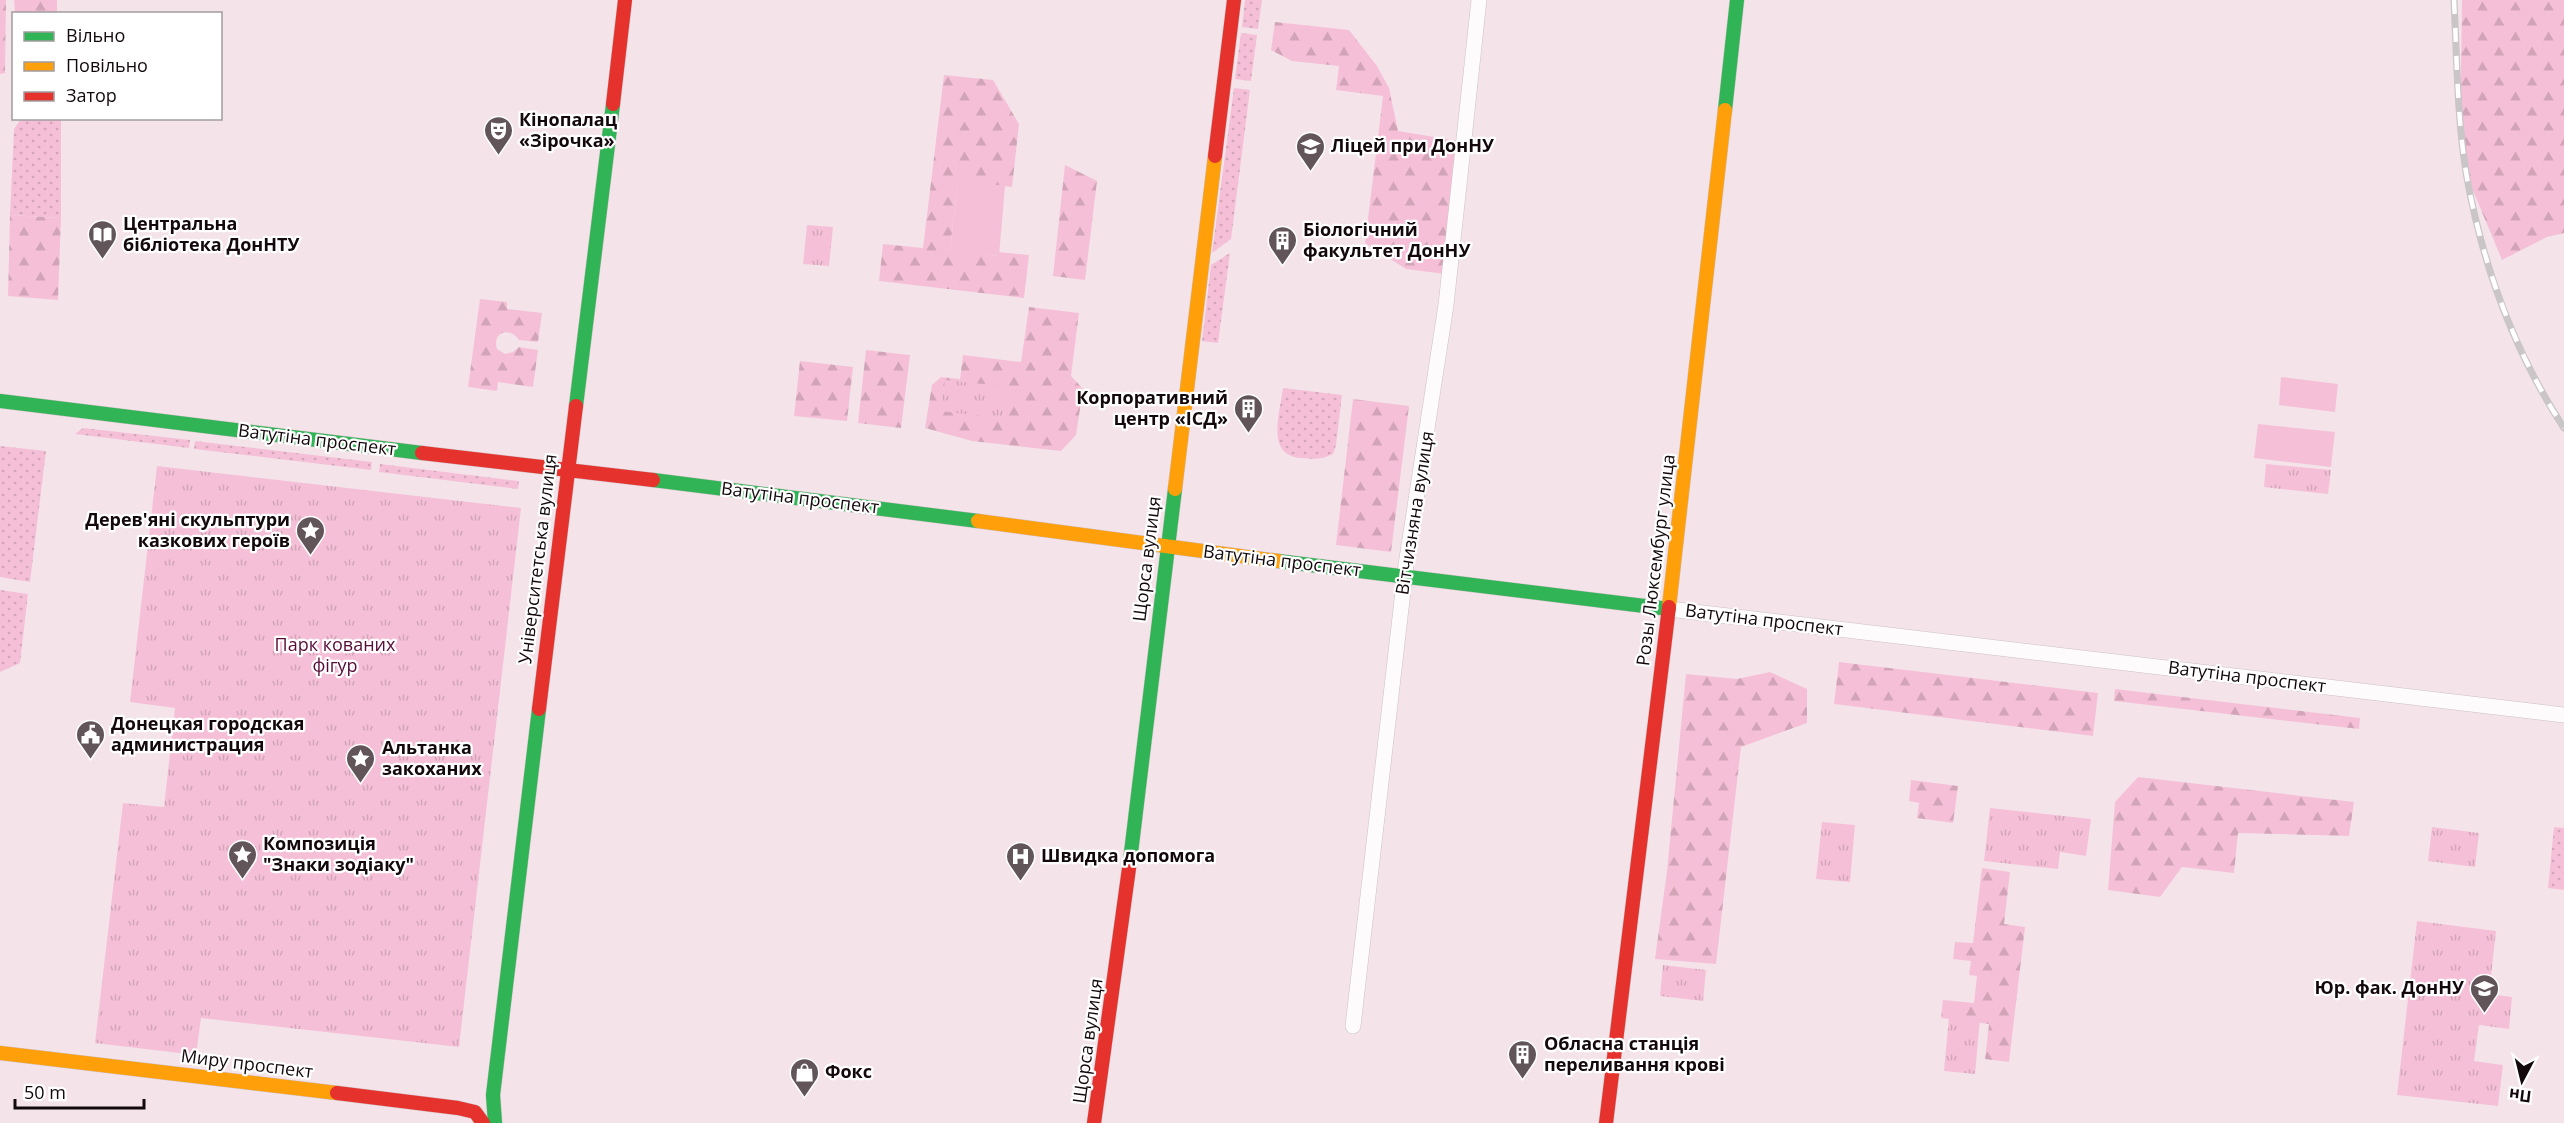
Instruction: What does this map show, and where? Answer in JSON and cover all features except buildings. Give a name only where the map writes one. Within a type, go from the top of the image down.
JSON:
[{"type":"street","name":"Університетська вулиця","points":[[495,1123],[493,1095],[624,0]]},
{"type":"street","name":"Щорса вулиця","points":[[1094,1123],[1113,999],[1234,0]]},
{"type":"street","name":"Вітчизняна вулиця","points":[[1353,1026],[1406,576],[1446,305],[1479,0]]},
{"type":"street","name":"Розы Люксембург улица","points":[[1606,1123],[1669,609],[1737,0]]},
{"type":"street","name":"Ватутіна проспект","points":[[0,401],[567,471],[790,496],[1669,609],[2564,715]]},
{"type":"street","name":"Миру проспект","points":[[0,1053],[418,1103],[475,1112],[483,1123]]},
{"type":"street","points":[[418,1103],[430,1116]]},
{"type":"green space","points":[[0,0],[6,0],[5,73],[0,74]]},
{"type":"green space","points":[[14,0],[57,0],[57,12],[15,12]]},
{"type":"green space","points":[[1245,0],[1262,0],[1258,29],[1242,27]]},
{"type":"green space","points":[[2462,0],[2564,0],[2564,233],[2547,237],[2502,260],[2467,176],[2460,139]]},
{"type":"green space","points":[[1275,22],[1349,30],[1377,66],[1389,88],[1398,131],[1459,141],[1445,274],[1406,269],[1365,243],[1383,96],[1336,90],[1339,66],[1292,61],[1271,50]]},
{"type":"green space","points":[[1241,33],[1257,35],[1251,81],[1235,79]]},
{"type":"green space","points":[[944,75],[993,80],[1019,124],[1012,187],[958,181],[950,250],[998,256],[999,252],[1029,255],[1024,298],[879,281],[883,244],[923,248]]},
{"type":"green space","points":[[1234,88],[1250,90],[1231,239],[1212,253]]},
{"type":"green space","points":[[20,120],[61,120],[61,218],[10,215],[14,129]]},
{"type":"green space","points":[[1065,165],[1097,181],[1085,280],[1053,276]]},
{"type":"green space","points":[[958,180],[1005,186],[999,256],[950,251]]},
{"type":"green space","points":[[10,215],[61,218],[58,300],[8,296]]},
{"type":"green space","points":[[807,225],[833,227],[829,266],[803,264]]},
{"type":"green space","points":[[1230,253],[1218,343],[1202,341],[1211,265]]},
{"type":"green space","points":[[480,299],[507,302],[507,309],[542,313],[538,342],[519,340],[506,332],[499,335],[496,343],[497,349],[505,354],[519,347],[538,350],[533,387],[498,382],[497,391],[468,387]]},
{"type":"green space","points":[[1029,307],[1079,313],[1071,376],[1083,389],[1076,435],[1061,451],[972,441],[925,428],[932,385],[941,377],[960,379],[963,355],[1021,362]]},
{"type":"green space","points":[[866,350],[910,355],[901,428],[858,423]]},
{"type":"green space","points":[[800,361],[853,367],[847,421],[794,416]]},
{"type":"green space","points":[[2281,377],[2338,384],[2335,412],[2279,405]]},
{"type":"green space","points":[[945,380],[1011,387],[1007,419],[941,411]]},
{"type":"green space","points":[[1283,388],[1342,395],[1333,454],[1313,459],[1301,458],[1290,455],[1283,449],[1277,432]]},
{"type":"green space","points":[[1353,399],[1409,406],[1391,552],[1336,545]]},
{"type":"green space","points":[[2258,424],[2335,432],[2331,467],[2254,458]]},
{"type":"green space","points":[[83,428],[190,440],[189,448],[75,434]]},
{"type":"green space","points":[[195,441],[372,462],[371,470],[194,449]]},
{"type":"green space","points":[[0,446],[46,451],[30,582],[0,577]]},
{"type":"green space","points":[[380,464],[519,481],[518,489],[379,472]]},
{"type":"green space","points":[[2266,464],[2331,470],[2328,494],[2264,487]]},
{"type":"green space","name":"Парк кованих фігур","points":[[157,466],[521,508],[459,1047],[201,1018],[196,1055],[95,1043],[123,803],[164,807],[175,708],[130,702]]},
{"type":"green space","points":[[0,590],[28,594],[20,663],[0,672]]},
{"type":"green space","points":[[1839,662],[2098,693],[2093,736],[1834,704]]},
{"type":"green space","points":[[1770,672],[1807,689],[1807,723],[1741,747],[1716,964],[1655,959],[1667,871],[1686,674],[1737,679]]},
{"type":"green space","points":[[2115,689],[2360,718],[2359,729],[2114,701]]},
{"type":"green space","points":[[2138,777],[2354,802],[2349,836],[2238,833],[2234,873],[2182,867],[2160,897],[2108,890],[2115,802]]},
{"type":"green space","points":[[1911,780],[1958,786],[1953,823],[1917,818],[1919,803],[1909,801]]},
{"type":"green space","points":[[1990,808],[2091,819],[2086,856],[2060,852],[2058,869],[1984,861]]},
{"type":"green space","points":[[1822,822],[1855,825],[1850,882],[1816,879]]},
{"type":"green space","points":[[2432,827],[2479,833],[2475,867],[2428,861]]},
{"type":"green space","points":[[2554,827],[2564,828],[2564,890],[2548,888]]},
{"type":"green space","points":[[1982,868],[2010,872],[2004,924],[2025,927],[2009,1062],[1985,1059],[1989,1024],[1941,1018],[1943,1000],[1974,1003],[1977,976],[1969,975],[1971,961],[1953,959],[1955,942],[1973,943]]},
{"type":"green space","points":[[2417,921],[2496,931],[2489,994],[2512,997],[2509,1029],[2479,1025],[2474,1061],[2503,1065],[2498,1106],[2397,1095]]},
{"type":"green space","points":[[1663,965],[1706,970],[1703,1001],[1660,996]]},
{"type":"green space","points":[[1949,1017],[1980,1019],[1975,1074],[1944,1071]]},
{"type":"railway","points":[[2454,0],[2461,134],[2467,178],[2482,244],[2516,339],[2530,370],[2564,428]]},
{"type":"traffic: fast","points":[[1725,110],[1737,0]]},
{"type":"traffic: fast","points":[[576,406],[613,104]]},
{"type":"traffic: fast","points":[[0,401],[422,453]]},
{"type":"traffic: fast","points":[[653,480],[978,521]]},
{"type":"traffic: fast","points":[[1130,861],[1175,489]]},
{"type":"traffic: fast","points":[[1278,561],[1669,609]]},
{"type":"traffic: fast","points":[[495,1123],[493,1095],[539,709]]},
{"type":"traffic: slow","points":[[1669,607],[1725,110]]},
{"type":"traffic: slow","points":[[1175,489],[1215,156]]},
{"type":"traffic: slow","points":[[978,521],[1278,561]]},
{"type":"traffic: slow","points":[[0,1053],[337,1093]]},
{"type":"traffic: jam","points":[[613,104],[625,0]]},
{"type":"traffic: jam","points":[[1215,156],[1234,0]]},
{"type":"traffic: jam","points":[[539,709],[576,406]]},
{"type":"traffic: jam","points":[[422,453],[653,480]]},
{"type":"traffic: jam","points":[[1606,1123],[1669,607]]},
{"type":"traffic: jam","points":[[1094,1123],[1130,861]]},
{"type":"traffic: jam","points":[[337,1093],[458,1108],[475,1112],[483,1123]]},
{"type":"place","name":"Кінопалац «Зірочка»","points":[[498,156]]},
{"type":"place","name":"Ліцей при ДонНУ","points":[[1310,172]]},
{"type":"place","name":"Центральна бібліотека ДонНТУ","points":[[102,260]]},
{"type":"place","name":"Біологічний факультет ДонНУ","points":[[1282,266]]},
{"type":"place","name":"Корпоративний центр «ІСД»","points":[[1249,434]]},
{"type":"place","name":"Дерев'яні скульптури казкових героїв","points":[[311,556]]},
{"type":"place","name":"Донецкая городская администрация","points":[[90,760]]},
{"type":"place","name":"Альтанка закоханих","points":[[361,784]]},
{"type":"place","name":"Композиція \"Знаки зодіаку\"","points":[[242,880]]},
{"type":"place","name":"Швидка допомога","points":[[1020,882]]},
{"type":"place","name":"Юр. фак. ДонНУ","points":[[2485,1014]]},
{"type":"place","name":"Обласна станція переливання крові","points":[[1523,1080]]},
{"type":"place","name":"Фокс","points":[[804,1098]]}]
